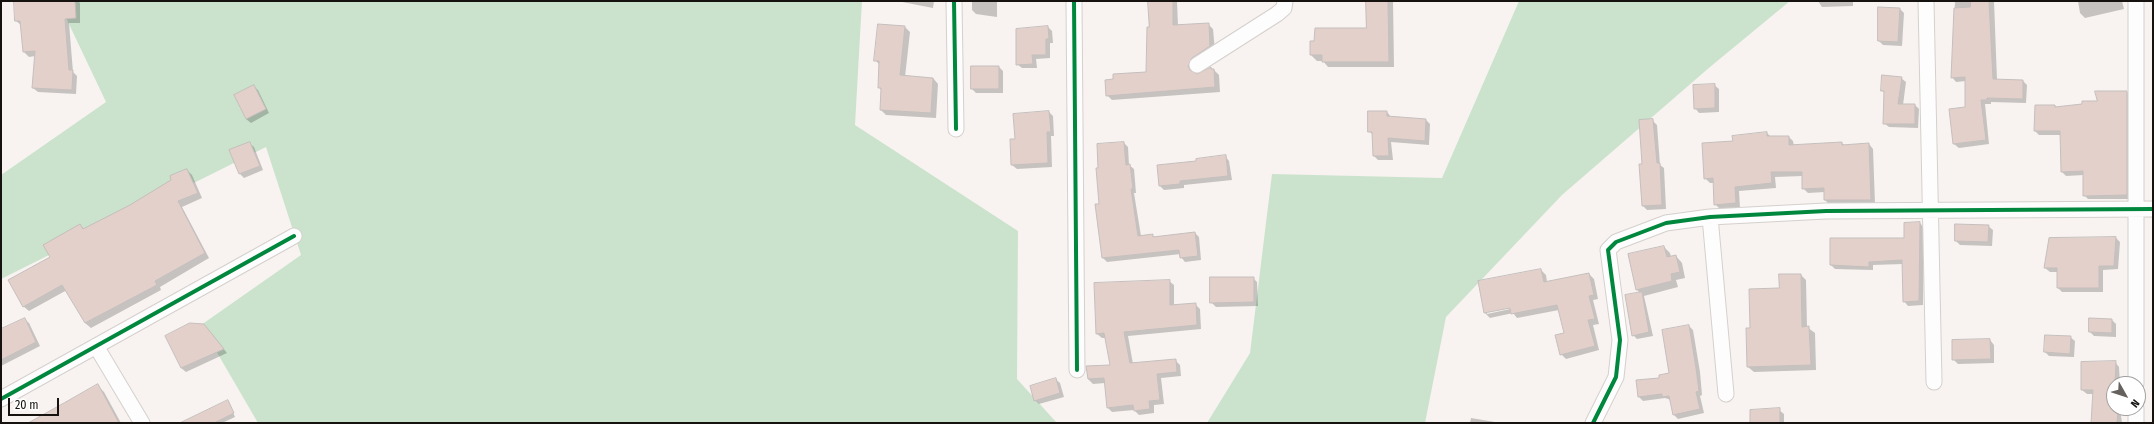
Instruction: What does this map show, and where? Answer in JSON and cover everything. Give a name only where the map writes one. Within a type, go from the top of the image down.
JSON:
[{"type":"street","points":[[954,1],[956,129]]},
{"type":"street","points":[[1074,1],[1077,370]]},
{"type":"street","points":[[1197,65],[1277,14],[1284,8],[1285,1]]},
{"type":"street","points":[[1926,1],[1934,382]]},
{"type":"street","points":[[2136,1],[2136,376]]},
{"type":"street","points":[[1593,423],[1616,377],[1620,340],[1608,250],[1616,242],[1666,223],[1710,216],[1826,211],[2153,209]]},
{"type":"street","points":[[1710,216],[1726,394]]},
{"type":"street","points":[[1,399],[294,236]]},
{"type":"street","points":[[96,346],[142,423]]},
{"type":"green space","points":[[58,1],[862,1],[855,125],[1018,231],[1017,379],[1057,423],[258,423],[201,325],[301,255],[266,147],[1,279],[1,175],[106,102]]},
{"type":"green space","points":[[1519,1],[1790,1],[1710,67],[1562,195],[1446,317],[1425,423],[1207,423],[1250,353],[1272,174],[1442,178]]},
{"type":"building","points":[[14,1],[75,1],[76,18],[65,19],[69,70],[73,70],[72,90],[32,88],[35,51],[23,52],[20,21],[15,21]]},
{"type":"building","points":[[1148,1],[1173,1],[1173,25],[1209,23],[1210,46],[1192,58],[1188,66],[1190,70],[1197,74],[1211,67],[1211,69],[1214,69],[1215,87],[1106,96],[1105,80],[1113,79],[1113,74],[1146,72],[1147,27],[1149,27]]},
{"type":"building","points":[[1366,1],[1388,1],[1389,62],[1322,62],[1322,55],[1310,55],[1310,41],[1314,41],[1315,28],[1366,28]]},
{"type":"building","points":[[1971,1],[1989,1],[1993,79],[2023,80],[2023,99],[1987,98],[1987,100],[1981,100],[1986,140],[1953,144],[1949,109],[1965,107],[1965,77],[1951,78],[1954,8],[1970,7]]},
{"type":"building","points":[[1878,7],[1900,8],[1898,42],[1878,41]]},
{"type":"building","points":[[878,24],[905,26],[900,75],[933,78],[931,113],[880,110],[881,88],[878,88],[879,61],[874,61]]},
{"type":"building","points":[[1048,26],[1049,39],[1046,39],[1046,55],[1032,55],[1033,64],[1016,65],[1016,29]]},
{"type":"building","points":[[971,66],[999,66],[999,89],[971,89]]},
{"type":"building","points":[[1882,75],[1902,77],[1898,104],[1915,104],[1915,124],[1883,124],[1884,91],[1881,91]]},
{"type":"building","points":[[1715,84],[1715,108],[1694,109],[1693,85]]},
{"type":"building","points":[[254,85],[266,109],[246,119],[234,95]]},
{"type":"building","points":[[2095,91],[2127,91],[2127,195],[2083,196],[2083,171],[2061,172],[2060,131],[2034,131],[2035,105],[2055,105],[2055,107],[2082,104],[2082,101],[2097,101]]},
{"type":"building","points":[[1049,111],[1051,132],[1047,132],[1048,163],[1011,165],[1010,139],[1015,139],[1013,114]]},
{"type":"building","points":[[1368,111],[1387,111],[1387,116],[1426,119],[1425,141],[1388,138],[1389,156],[1373,156],[1372,132],[1368,132]]},
{"type":"building","points":[[1653,119],[1657,163],[1660,163],[1662,205],[1642,206],[1639,164],[1642,164],[1639,120]]},
{"type":"building","points":[[1767,132],[1767,136],[1789,136],[1789,145],[1842,142],[1842,145],[1869,143],[1871,200],[1824,200],[1824,188],[1802,189],[1802,172],[1771,172],[1772,183],[1735,187],[1736,203],[1714,205],[1713,178],[1704,179],[1702,143],[1733,141],[1732,136]]},
{"type":"building","points":[[250,142],[260,166],[239,174],[229,150]]},
{"type":"building","points":[[1124,142],[1126,165],[1130,164],[1133,189],[1131,189],[1138,236],[1153,234],[1153,237],[1195,232],[1198,256],[1180,258],[1179,250],[1102,258],[1095,204],[1099,204],[1096,168],[1098,168],[1097,144]]},
{"type":"building","points":[[1226,155],[1228,176],[1180,181],[1180,184],[1159,186],[1157,165],[1196,161],[1196,159]]},
{"type":"building","points":[[187,169],[198,193],[178,201],[205,253],[155,281],[157,285],[85,323],[62,285],[23,307],[8,280],[50,257],[43,245],[80,224],[83,229],[130,205],[171,180],[170,176]]},
{"type":"building","points":[[1920,222],[1919,301],[1903,302],[1902,260],[1869,262],[1869,267],[1830,265],[1830,238],[1904,238],[1904,223]]},
{"type":"building","points":[[1955,224],[1989,225],[1988,242],[1955,241]]},
{"type":"building","points":[[2116,237],[2114,266],[2099,266],[2099,288],[2057,288],[2057,268],[2044,268],[2049,238]]},
{"type":"building","points":[[1664,246],[1667,257],[1676,255],[1680,272],[1671,274],[1672,281],[1636,290],[1628,254]]},
{"type":"building","points":[[1541,269],[1544,282],[1589,273],[1594,295],[1589,296],[1595,319],[1588,320],[1595,346],[1560,355],[1555,335],[1564,333],[1557,305],[1511,314],[1510,308],[1484,313],[1478,281]]},
{"type":"building","points":[[1779,274],[1801,274],[1802,327],[1809,326],[1811,365],[1747,367],[1746,328],[1750,328],[1749,289],[1779,288]]},
{"type":"building","points":[[1210,277],[1254,277],[1254,302],[1210,303]]},
{"type":"building","points":[[1170,280],[1170,305],[1196,303],[1197,325],[1124,332],[1130,363],[1176,359],[1177,372],[1157,374],[1160,400],[1149,401],[1150,409],[1134,411],[1133,405],[1107,408],[1104,378],[1088,379],[1086,366],[1110,365],[1104,333],[1096,334],[1094,283]]},
{"type":"building","points":[[1642,292],[1649,332],[1632,336],[1625,295]]},
{"type":"building","points":[[25,318],[36,342],[1,360],[1,329]]},
{"type":"building","points":[[2089,318],[2112,319],[2112,333],[2089,332]]},
{"type":"building","points":[[190,323],[204,324],[224,349],[181,368],[165,336]]},
{"type":"building","points":[[1689,325],[1699,391],[1696,392],[1700,409],[1673,415],[1669,396],[1662,397],[1662,394],[1638,397],[1636,380],[1659,378],[1659,375],[1669,373],[1662,330]]},
{"type":"building","points":[[2045,335],[2071,336],[2070,354],[2044,352]]},
{"type":"building","points":[[1990,339],[1991,359],[1952,360],[1952,340]]},
{"type":"building","points":[[2116,361],[2115,376],[2106,376],[2106,416],[2118,416],[2117,423],[2091,423],[2093,390],[2081,390],[2081,362]]},
{"type":"building","points":[[1056,378],[1060,393],[1034,401],[1030,386]]},
{"type":"building","points":[[98,384],[119,423],[28,423],[64,403]]},
{"type":"building","points":[[228,400],[234,413],[214,423],[180,423]]},
{"type":"building","points":[[1780,408],[1780,423],[1750,423],[1750,410]]},
{"type":"cycle path","points":[[954,1],[956,129]]},
{"type":"cycle path","points":[[1074,1],[1077,370]]},
{"type":"cycle path","points":[[1593,423],[1616,377],[1620,340],[1608,250],[1616,242],[1666,223],[1710,217],[1826,211],[2153,209]]},
{"type":"cycle path","points":[[1,399],[294,236]]}]
